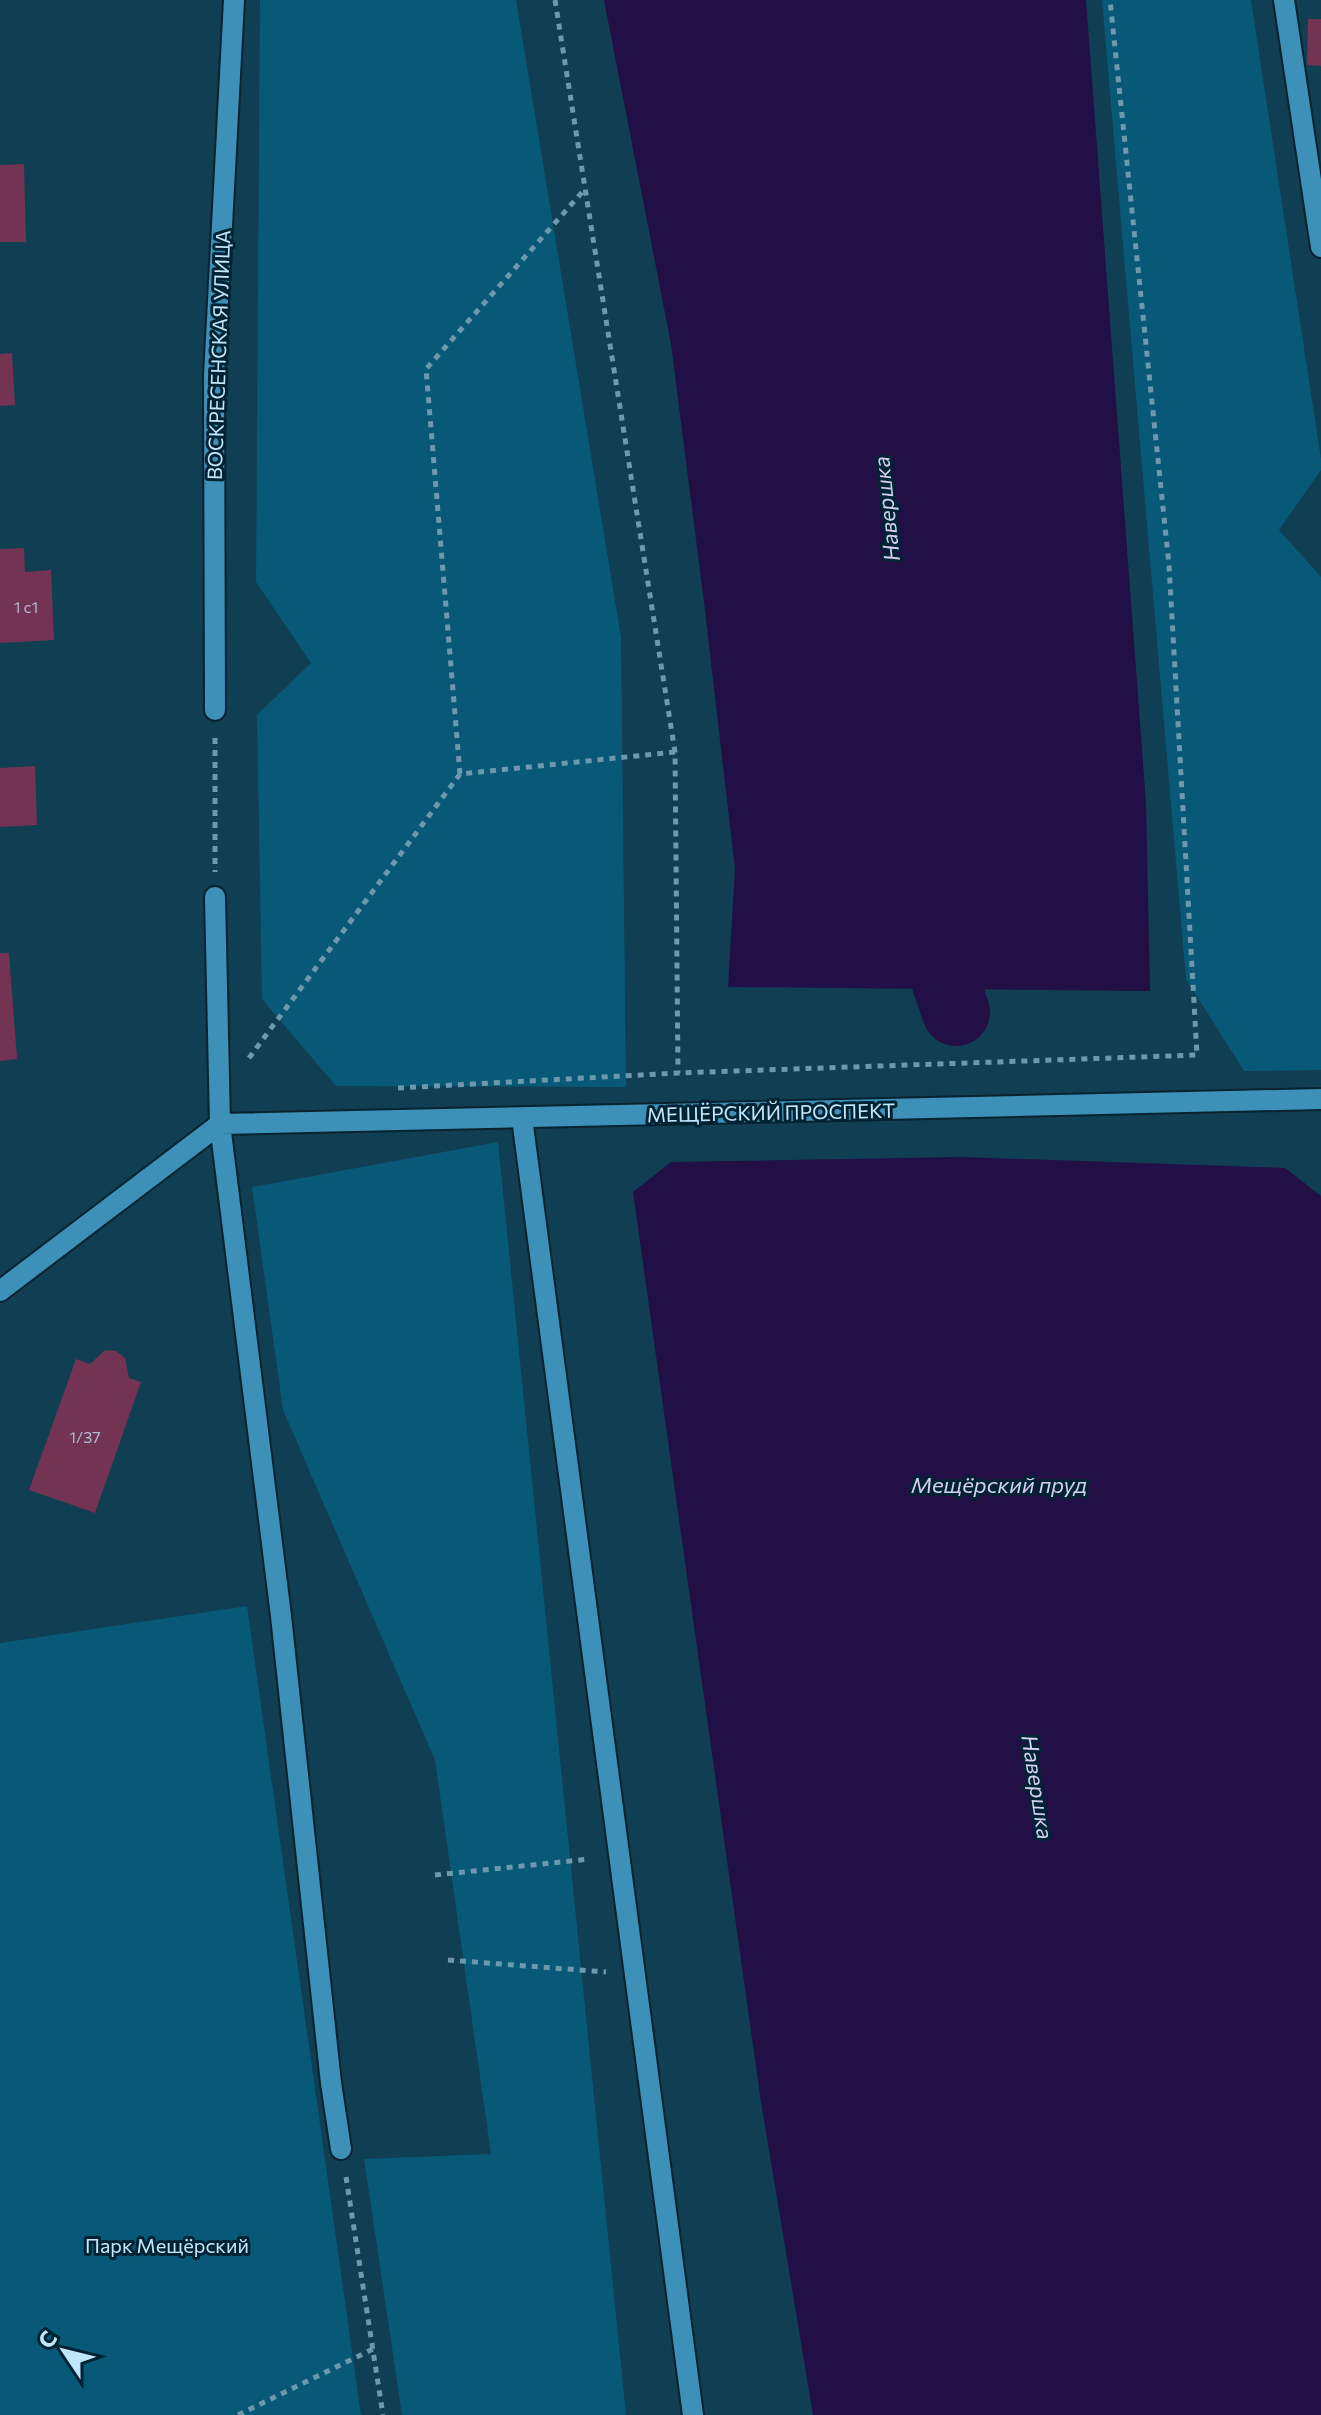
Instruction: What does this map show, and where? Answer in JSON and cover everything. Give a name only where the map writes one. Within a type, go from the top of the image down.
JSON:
[{"type":"street","name":"ВОСКРЕСЕНСКАЯ УЛИЦА","points":[[215,710],[214,376],[234,0]]},
{"type":"street","points":[[1284,0],[1321,247]]},
{"type":"street","points":[[215,897],[220,1124],[281,1616],[331,2083],[341,2149]]},
{"type":"street","name":"МЕЩЁРСКИЙ ПРОСПЕКТ","points":[[220,1124],[1321,1099]]},
{"type":"street","points":[[522,1118],[693,2415]]},
{"type":"street","points":[[0,1291],[220,1124]]},
{"type":"path","points":[[555,0],[675,752],[678,1073]]},
{"type":"path","points":[[394,1088],[678,1073],[1197,1055],[1169,565],[1110,0]]},
{"type":"path","points":[[220,1097],[460,774],[426,369],[586,189]]},
{"type":"path","points":[[215,710],[215,897]]},
{"type":"path","points":[[460,774],[675,752]]},
{"type":"path","points":[[435,1875],[619,1856]]},
{"type":"path","points":[[448,1960],[635,1975]]},
{"type":"path","points":[[341,2149],[383,2415]]},
{"type":"path","points":[[238,2415],[373,2349]]},
{"type":"green space","points":[[260,0],[516,0],[621,637],[626,1087],[336,1086],[262,999],[257,715],[311,663],[256,582]]},
{"type":"green space","points":[[1102,0],[1251,0],[1321,459],[1321,470],[1279,530],[1321,577],[1321,1070],[1244,1071],[1186,979]]},
{"type":"green space","points":[[498,1142],[626,2415],[402,2415],[364,2159],[491,2154],[435,1760],[283,1410],[252,1187]]},
{"type":"green space","name":"Парк Мещёрский","points":[[247,1606],[361,2415],[0,2415],[0,1643]]},
{"type":"water","points":[[604,0],[1086,0],[1146,803],[1150,991],[728,987],[735,869],[704,602],[671,344]]},
{"type":"water","name":"Мещёрский пруд","points":[[961,1157],[1285,1168],[1321,1196],[1321,2415],[813,2415],[761,2102],[633,1192],[671,1162]]},
{"type":"building","points":[[1308,19],[1321,19],[1321,66],[1307,65]]},
{"type":"building","points":[[24,164],[26,242],[0,242],[0,165]]},
{"type":"building","points":[[12,353],[15,405],[0,406],[0,354]]},
{"type":"building","points":[[24,548],[25,572],[51,570],[54,640],[0,643],[0,549]]},
{"type":"building","points":[[35,766],[37,825],[0,827],[0,768]]},
{"type":"building","points":[[0,953],[9,953],[17,1059],[0,1061]]},
{"type":"building","points":[[105,1350],[116,1351],[125,1358],[129,1378],[141,1382],[95,1513],[29,1490],[76,1359],[90,1364]]},
{"type":"waterway","name":"Навершка","points":[[928,897],[933,945],[956,1012]]}]
